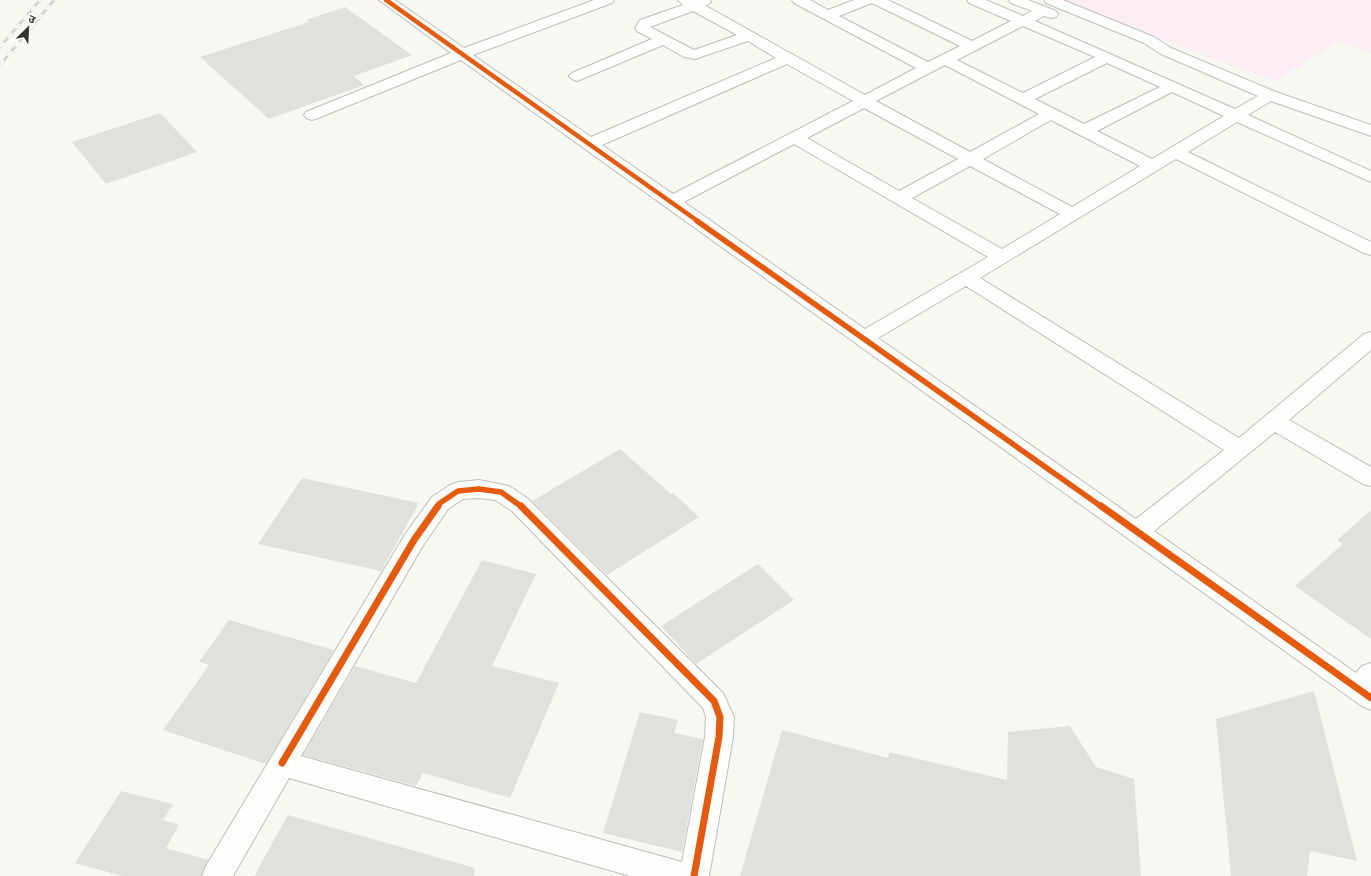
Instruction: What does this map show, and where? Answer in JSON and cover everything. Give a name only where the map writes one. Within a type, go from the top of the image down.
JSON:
[{"type":"street","points":[[386,0],[1136,532],[1367,687]]},
{"type":"street","points":[[565,0],[582,9]]},
{"type":"street","points":[[312,115],[462,54],[607,0]]},
{"type":"street","points":[[709,0],[690,3],[643,24],[642,28],[689,54],[695,55],[749,36]]},
{"type":"street","points":[[799,0],[928,68]]},
{"type":"street","points":[[828,15],[867,0]]},
{"type":"street","points":[[877,0],[971,46]]},
{"type":"street","points":[[974,0],[1107,57],[1371,176]]},
{"type":"street","points":[[1016,0],[1047,5],[1134,45],[1166,51],[1270,95],[1371,131]]},
{"type":"street","points":[[690,3],[864,101],[1072,214]]},
{"type":"street","points":[[896,9],[910,3]]},
{"type":"street","points":[[671,202],[944,59],[1022,20],[1047,5]]},
{"type":"street","points":[[577,76],[663,40]]},
{"type":"street","points":[[1024,99],[1107,57]]},
{"type":"street","points":[[589,144],[788,58]]},
{"type":"street","points":[[944,59],[1153,166]]},
{"type":"street","points":[[1084,131],[1171,87]]},
{"type":"street","points":[[864,338],[967,278],[1270,95]]},
{"type":"street","points":[[899,198],[1051,114]]},
{"type":"street","points":[[794,138],[1002,257]]},
{"type":"street","points":[[1175,152],[1371,249]]},
{"type":"street","points":[[967,278],[1240,449]]},
{"type":"street","points":[[1136,532],[1240,449],[1371,339]]},
{"type":"street","points":[[1273,421],[1371,478]]},
{"type":"street","points":[[217,876],[414,540],[440,503],[458,491],[479,489],[501,492],[519,504],[714,701],[720,717],[719,737],[694,876]]},
{"type":"street","points":[[282,763],[681,876]]},
{"type":"shaded area","points":[[1051,0],[1371,0],[1371,53],[1338,41],[1276,81]]},
{"type":"building","points":[[345,7],[412,55],[354,76],[364,85],[269,119],[200,57],[309,22],[306,20]]},
{"type":"building","points":[[160,113],[197,152],[106,184],[72,142]]},
{"type":"building","points":[[620,449],[671,494],[673,493],[699,517],[607,575],[532,501]]},
{"type":"building","points":[[302,478],[419,503],[381,571],[258,544]]},
{"type":"building","points":[[1371,510],[1371,639],[1295,586],[1343,544],[1337,540]]},
{"type":"building","points":[[482,560],[536,574],[492,666],[559,683],[510,798],[423,773],[416,786],[303,755],[355,666],[416,683]]},
{"type":"building","points":[[758,564],[794,600],[696,664],[661,626]]},
{"type":"building","points":[[229,620],[334,650],[266,764],[163,730],[209,665],[199,662]]},
{"type":"building","points":[[1314,691],[1357,861],[1310,851],[1307,876],[1231,876],[1216,719]]},
{"type":"building","points":[[640,712],[678,720],[674,733],[703,739],[682,852],[603,833]]},
{"type":"building","points":[[1070,726],[1096,767],[1134,779],[1141,876],[740,876],[782,730],[888,758],[889,752],[1007,780],[1008,732]]},
{"type":"building","points":[[121,791],[173,804],[163,820],[179,825],[166,848],[208,860],[201,876],[122,876],[75,863]]},
{"type":"building","points":[[288,815],[475,868],[474,876],[254,876]]},
{"type":"railway","points":[[0,47],[40,0]]},
{"type":"railway","points":[[0,65],[54,0]]},
{"type":"cycle path","points":[[386,0],[1371,698]]},
{"type":"cycle path","points":[[282,763],[414,540],[440,503],[458,491],[479,489],[501,492],[519,504],[714,701],[720,717],[719,737],[694,876]]}]
